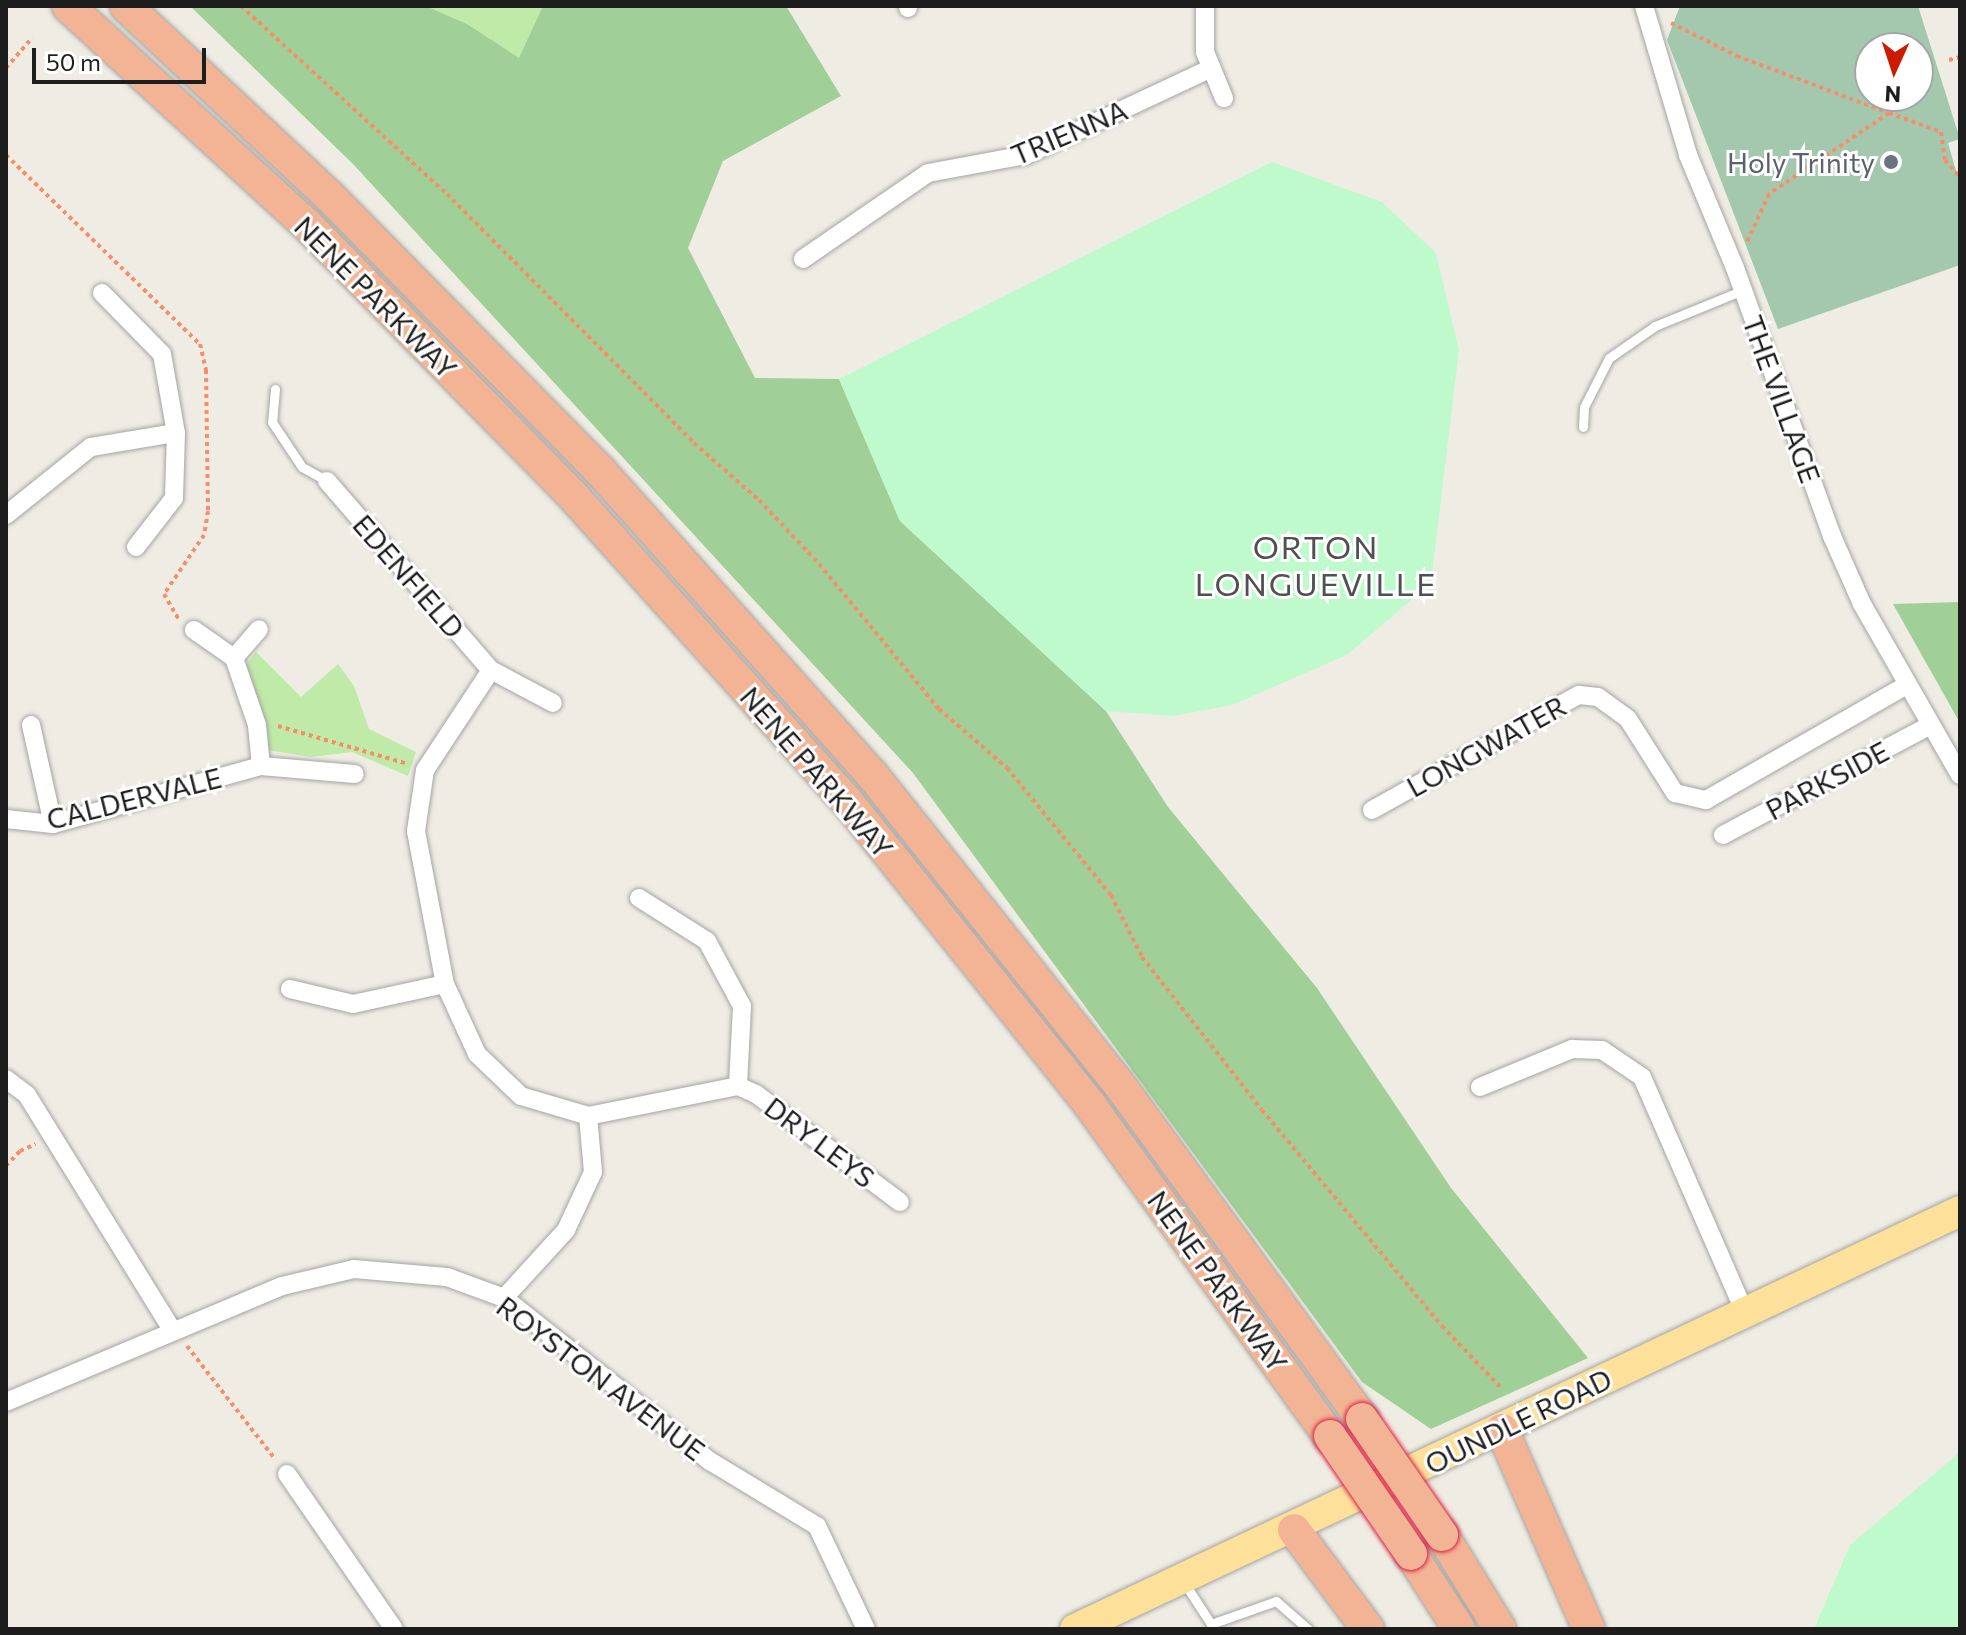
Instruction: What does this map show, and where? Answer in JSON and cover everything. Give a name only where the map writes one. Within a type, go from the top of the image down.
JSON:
[{"type":"highway","name":"NENE PARKWAY","points":[[68,6],[306,224],[541,463],[835,788],[1090,1105],[1330,1436],[1459,1629]]},
{"type":"highway","name":"NENE PARKWAY","points":[[126,6],[329,196],[603,474],[873,776],[1119,1084],[1362,1419],[1442,1535],[1500,1629]]},
{"type":"highway","points":[[134,6],[162,39]]},
{"type":"highway","points":[[1502,1430],[1589,1629]]},
{"type":"highway","points":[[1294,1530],[1368,1629]]},
{"type":"main road","name":"OUNDLE ROAD","points":[[1092,1625],[1259,1540],[1294,1530],[1960,1211]]},
{"type":"street","points":[[1205,6],[1205,52],[1224,98]]},
{"type":"street","name":"THE VILLAGE","points":[[1645,8],[1688,155],[1735,268],[1832,536],[1907,685],[1960,775]]},
{"type":"street","name":"TRIENNA","points":[[803,259],[928,173],[1026,155],[1212,68]]},
{"type":"street","points":[[102,293],[162,354],[176,433],[174,498],[136,547]]},
{"type":"street","points":[[6,515],[91,447],[176,433]]},
{"type":"street","name":"EDENFIELD","points":[[327,481],[491,670],[553,703]]},
{"type":"street","points":[[194,630],[234,658],[259,629]]},
{"type":"street","name":"CALDERVALE","points":[[234,658],[257,725],[261,766]]},
{"type":"street","points":[[290,989],[353,1004],[445,984],[416,831],[425,770],[491,670]]},
{"type":"street","name":"LONGWATER","points":[[1372,810],[1579,695],[1598,697],[1628,719],[1675,793],[1706,800],[1907,685]]},
{"type":"street","points":[[31,725],[53,824]]},
{"type":"street","name":"PARKSIDE","points":[[1723,835],[1931,725]]},
{"type":"street","name":"CALDERVALE","points":[[6,819],[53,824],[261,766],[355,774]]},
{"type":"street","name":"DRY LEYS","points":[[639,898],[707,941],[742,1006],[738,1086]]},
{"type":"street","name":"DRY LEYS","points":[[445,984],[477,1054],[521,1096],[588,1116],[738,1086],[756,1094],[900,1202]]},
{"type":"street","points":[[1480,1087],[1572,1049],[1602,1050],[1642,1077],[1745,1313]]},
{"type":"street","points":[[6,1079],[27,1095],[172,1330]]},
{"type":"street","points":[[504,1298],[566,1230],[593,1172],[588,1116]]},
{"type":"street","name":"ROYSTON AVENUE","points":[[6,1402],[282,1286],[354,1269],[447,1277],[504,1298],[710,1461],[817,1526],[866,1629]]},
{"type":"street","points":[[287,1474],[394,1629]]},
{"type":"lane","points":[[1583,427],[1584,407],[1609,358],[1655,326],[1743,290]]},
{"type":"lane","points":[[275,389],[272,422],[302,467],[327,481]]},
{"type":"lane","points":[[1181,1578],[1211,1624],[1276,1601],[1308,1629]]},
{"type":"path","points":[[241,6],[447,194],[694,443],[759,500],[819,564],[939,709],[1007,768],[1111,895],[1142,957],[1262,1110],[1503,1390]]},
{"type":"path","points":[[1645,8],[1737,56],[1941,132],[1945,160],[1960,177]]},
{"type":"path","points":[[6,68],[32,38]]},
{"type":"path","points":[[1949,60],[1960,57]]},
{"type":"path","points":[[1735,268],[1769,194],[1889,113]]},
{"type":"path","points":[[6,155],[18,165]]},
{"type":"path","points":[[257,725],[348,742],[425,770]]},
{"type":"path","points":[[6,1166],[20,1151],[46,1140]]},
{"type":"path","points":[[172,1330],[287,1474]]},
{"type":"green space","points":[[190,6],[426,6],[467,24],[519,58],[543,6],[786,6],[841,96],[723,161],[688,248],[755,378],[839,379],[900,521],[1106,711],[1168,807],[1317,988],[1451,1188],[1588,1358],[1431,1429],[1362,1382],[913,773],[353,164]]},
{"type":"green space","points":[[426,6],[543,6],[520,59],[467,24]]},
{"type":"green space","points":[[1680,6],[1918,6],[1926,32],[1854,32],[1854,112],[1934,112],[1934,57],[1960,139],[1948,143],[1960,184],[1960,265],[1778,329],[1667,40]]},
{"type":"green space","points":[[1272,162],[1382,202],[1436,253],[1459,350],[1431,583],[1347,655],[1232,705],[1173,716],[1106,711],[900,521],[839,379]]},
{"type":"green space","points":[[1960,602],[1960,723],[1893,604]]},
{"type":"green space","points":[[256,652],[301,697],[338,664],[354,686],[369,729],[416,752],[408,776],[352,752],[311,757],[268,750],[246,665]]},
{"type":"green space","points":[[1960,1452],[1960,1629],[1814,1629],[1850,1545]]},
{"type":"place","name":"Holy Trinity","points":[[1891,162]]},
{"type":"district","name":"ORTON LONGUEVILLE","points":[[1316,566]]}]
